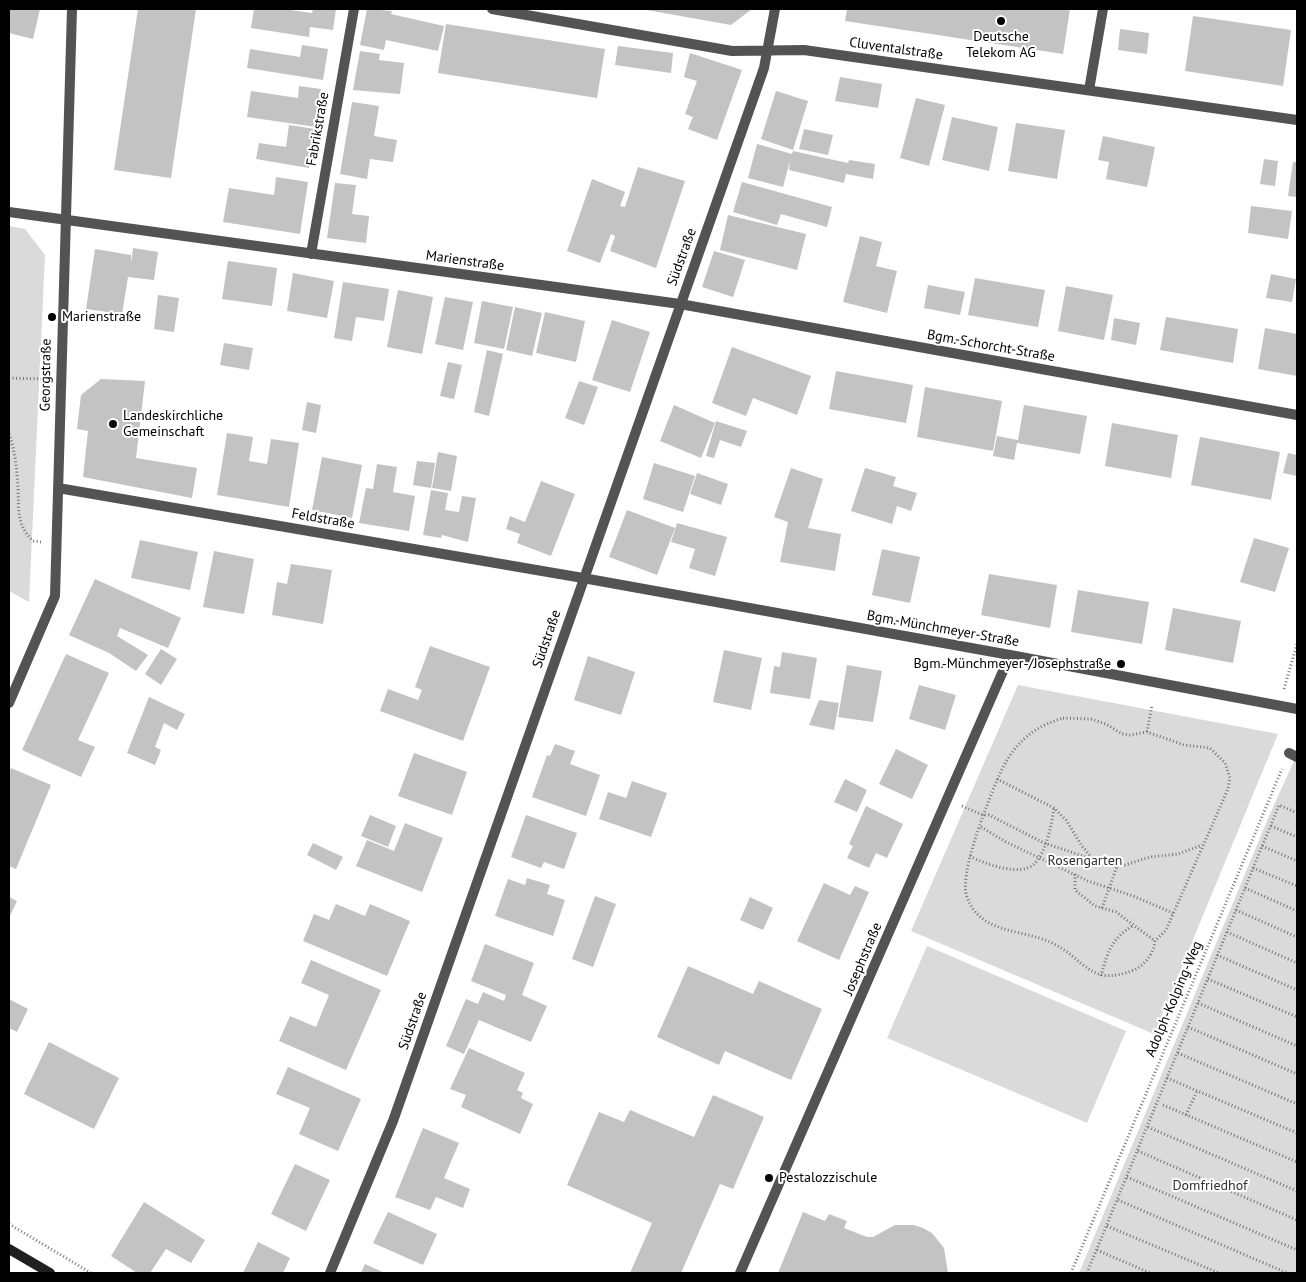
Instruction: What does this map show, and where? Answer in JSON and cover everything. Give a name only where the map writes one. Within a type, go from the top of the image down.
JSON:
[{"type":"main road","points":[[9,1249],[50,1273]]},
{"type":"street","name":"Georgstraße","points":[[9,703],[55,596],[64,221],[72,9]]},
{"type":"street","name":"Fabrikstraße","points":[[310,254],[354,9]]},
{"type":"street","name":"Cluventalstraße","points":[[492,9],[732,51],[804,50],[1297,120]]},
{"type":"street","name":"Südstraße","points":[[330,1273],[392,1122],[764,68],[775,9]]},
{"type":"street","points":[[1090,90],[1103,9]]},
{"type":"street","name":"Marienstraße","points":[[9,212],[680,304]]},
{"type":"street","name":"Bgm.-Schorcht-Straße","points":[[680,304],[1297,415]]},
{"type":"street","name":"Feldstraße","points":[[58,488],[583,578]]},
{"type":"street","name":"Bgm.-Münchmeyer-Straße","points":[[583,578],[1297,709]]},
{"type":"street","name":"Josephstraße","points":[[740,1273],[1010,655]]},
{"type":"path","points":[[9,378],[41,379]]},
{"type":"path","points":[[9,434],[17,474],[16,504],[21,527],[33,541],[56,544]]},
{"type":"path","points":[[1279,706],[1297,644]]},
{"type":"path","points":[[1147,732],[1152,705]]},
{"type":"path","points":[[1063,718],[1091,719],[1106,724],[1122,734],[1130,735],[1147,732],[1184,745],[1210,748],[1225,763],[1230,778],[1228,789],[1166,930],[1155,941],[1154,951],[1140,968],[1117,977],[1101,976],[1049,942],[1003,930],[982,920],[966,896],[965,880],[970,856],[996,779],[1002,765],[1013,750],[1047,723],[1063,718]]},
{"type":"path","name":"Adolph-Kolping-Weg","points":[[1071,1273],[1293,755]]},
{"type":"path","points":[[996,779],[1054,808],[1066,820],[1092,859]]},
{"type":"path","points":[[946,799],[983,815],[989,815],[1044,843],[1117,866],[1150,857],[1178,854],[1202,845]]},
{"type":"path","points":[[1087,1273],[1279,805],[1297,813]]},
{"type":"path","points":[[970,856],[982,863],[1002,868],[1024,869],[1033,865],[1051,829],[1054,808]]},
{"type":"path","points":[[1270,826],[1297,837]]},
{"type":"path","points":[[981,827],[1006,842],[1108,890],[1133,896],[1173,913]]},
{"type":"path","points":[[1262,846],[1297,861]]},
{"type":"path","points":[[1102,908],[1117,866]]},
{"type":"path","points":[[1254,868],[1297,886]]},
{"type":"path","points":[[1075,874],[1075,890],[1095,906],[1116,912],[1155,941]]},
{"type":"path","points":[[1245,888],[1297,911]]},
{"type":"path","points":[[1236,910],[1297,936]]},
{"type":"path","points":[[1101,976],[1109,948],[1120,933],[1134,925]]},
{"type":"path","points":[[1227,932],[1297,963]]},
{"type":"path","points":[[1218,955],[1297,990]]},
{"type":"path","points":[[1208,979],[1297,1017]]},
{"type":"path","points":[[1198,1003],[1297,1046]]},
{"type":"path","points":[[1188,1027],[1297,1074]]},
{"type":"path","points":[[1178,1053],[1297,1104]]},
{"type":"path","points":[[1167,1078],[1297,1133]]},
{"type":"path","points":[[1186,1115],[1197,1091]]},
{"type":"path","points":[[1162,1105],[1297,1162]]},
{"type":"path","points":[[1148,1126],[1297,1191]]},
{"type":"path","points":[[1138,1151],[1297,1220]]},
{"type":"path","points":[[1127,1177],[1297,1250]]},
{"type":"path","points":[[1118,1200],[1288,1273]]},
{"type":"path","points":[[9,1224],[92,1273]]},
{"type":"path","points":[[1107,1226],[1219,1273]]},
{"type":"path","points":[[1097,1250],[1150,1273]]},
{"type":"green space","points":[[9,226],[25,229],[45,255],[29,602],[9,591]]},
{"type":"green space","name":"Rosengarten","points":[[1018,685],[1278,734],[1154,1034],[911,931]]},
{"type":"green space","name":"Domfriedhof","points":[[1297,754],[1297,1273],[1079,1273],[1269,816]]},
{"type":"green space","points":[[927,946],[1126,1031],[1087,1123],[887,1038]]},
{"type":"building","points":[[9,9],[40,9],[33,39],[9,33]]},
{"type":"building","points":[[138,9],[196,9],[171,178],[114,170]]},
{"type":"building","points":[[254,9],[283,9],[312,13],[313,9],[336,9],[333,30],[310,27],[309,37],[251,28]]},
{"type":"building","points":[[367,9],[392,11],[391,14],[444,26],[438,51],[386,40],[384,50],[360,45]]},
{"type":"building","points":[[641,9],[752,9],[731,25]]},
{"type":"building","name":"Deutsche Telekom AG","points":[[847,9],[1070,9],[1063,54],[845,21]]},
{"type":"building","points":[[1193,16],[1291,30],[1283,86],[1185,71]]},
{"type":"building","points":[[446,24],[605,49],[597,98],[438,73]]},
{"type":"building","points":[[1120,29],[1149,33],[1147,54],[1118,50]]},
{"type":"building","points":[[302,45],[328,49],[323,80],[247,68],[250,49],[300,57]]},
{"type":"building","points":[[618,46],[673,53],[671,73],[615,65]]},
{"type":"building","points":[[360,51],[380,54],[379,60],[404,63],[400,94],[353,90]]},
{"type":"building","points":[[690,53],[742,70],[717,140],[688,129],[693,117],[685,114],[697,81],[684,77]]},
{"type":"building","points":[[840,77],[882,84],[878,108],[835,101]]},
{"type":"building","points":[[299,86],[321,89],[316,127],[247,117],[251,91],[298,98]]},
{"type":"building","points":[[776,91],[808,101],[793,150],[761,139]]},
{"type":"building","points":[[916,98],[945,105],[929,166],[900,158]]},
{"type":"building","points":[[352,102],[379,106],[374,136],[397,140],[393,162],[370,159],[367,179],[340,174]]},
{"type":"building","points":[[952,117],[998,127],[989,171],[942,160]]},
{"type":"building","points":[[1016,123],[1065,130],[1057,179],[1008,171]]},
{"type":"building","points":[[289,125],[315,129],[309,168],[256,159],[259,143],[286,147]]},
{"type":"building","points":[[804,129],[833,135],[828,155],[799,149]]},
{"type":"building","points":[[1103,136],[1155,147],[1147,187],[1106,179],[1109,162],[1098,160]]},
{"type":"building","points":[[757,144],[792,154],[793,151],[848,163],[849,160],[875,164],[873,179],[846,174],[844,183],[789,170],[790,161],[783,187],[748,178]]},
{"type":"building","points":[[1264,159],[1278,161],[1275,186],[1260,184]]},
{"type":"building","points":[[1293,162],[1297,162],[1297,197],[1288,196]]},
{"type":"building","points":[[638,167],[685,181],[656,268],[610,251],[615,236],[611,234],[600,263],[567,251],[592,179],[625,192],[620,206],[625,207]]},
{"type":"building","points":[[276,177],[308,182],[300,234],[223,222],[229,188],[274,195]]},
{"type":"building","points":[[742,182],[832,207],[827,227],[781,214],[777,225],[733,212]]},
{"type":"building","points":[[335,183],[356,185],[352,214],[369,216],[366,243],[327,238]]},
{"type":"building","points":[[1251,206],[1292,211],[1288,239],[1248,233]]},
{"type":"building","points":[[728,215],[806,234],[797,270],[720,250]]},
{"type":"building","points":[[860,236],[882,242],[876,266],[897,271],[887,313],[843,302]]},
{"type":"building","points":[[133,248],[158,252],[154,280],[128,277],[122,314],[86,309],[95,249],[131,255],[131,263]]},
{"type":"building","points":[[714,251],[745,260],[733,297],[702,287]]},
{"type":"building","points":[[228,261],[277,268],[272,306],[222,299]]},
{"type":"building","points":[[293,273],[334,281],[327,318],[287,311]]},
{"type":"building","points":[[1271,274],[1296,279],[1292,302],[1266,298]]},
{"type":"building","points":[[975,278],[1045,290],[1038,327],[968,315]]},
{"type":"building","points":[[343,282],[389,289],[384,321],[356,317],[352,341],[334,338]]},
{"type":"building","points":[[928,285],[965,292],[960,315],[924,308]]},
{"type":"building","points":[[1066,286],[1113,295],[1104,340],[1058,331]]},
{"type":"building","points":[[398,290],[433,297],[422,354],[387,347]]},
{"type":"building","points":[[158,295],[179,298],[174,332],[154,329]]},
{"type":"building","points":[[445,297],[473,302],[463,350],[435,344]]},
{"type":"building","points":[[482,301],[513,307],[504,349],[474,343]]},
{"type":"building","points":[[515,307],[542,313],[532,356],[506,350]]},
{"type":"building","points":[[545,312],[585,321],[576,362],[536,353]]},
{"type":"building","points":[[1166,317],[1238,329],[1233,363],[1160,350]]},
{"type":"building","points":[[1114,318],[1140,323],[1136,345],[1111,340]]},
{"type":"building","points":[[612,320],[650,332],[630,392],[592,380]]},
{"type":"building","points":[[1265,328],[1297,334],[1297,376],[1258,369]]},
{"type":"building","points":[[224,343],[253,348],[249,370],[220,365]]},
{"type":"building","points":[[732,347],[811,376],[797,415],[753,398],[746,416],[712,403]]},
{"type":"building","points":[[487,350],[503,354],[489,416],[474,412]]},
{"type":"building","points":[[448,362],[462,365],[454,399],[440,396]]},
{"type":"building","points":[[836,371],[913,385],[906,423],[829,409]]},
{"type":"building","points":[[101,379],[145,381],[136,458],[197,468],[192,498],[83,477],[88,431],[77,429],[81,395]]},
{"type":"building","points":[[579,381],[598,387],[584,425],[565,418]]},
{"type":"building","points":[[925,387],[1002,401],[993,451],[917,437]]},
{"type":"building","points":[[307,402],[321,405],[316,433],[302,430]]},
{"type":"building","points":[[674,405],[715,423],[701,458],[660,441]]},
{"type":"building","points":[[1024,405],[1087,416],[1080,454],[1017,443],[1014,460],[993,456],[997,436],[1018,440]]},
{"type":"building","points":[[716,421],[747,431],[741,447],[720,440],[714,458],[706,456]]},
{"type":"building","points":[[1112,423],[1178,435],[1171,478],[1105,466]]},
{"type":"building","points":[[227,433],[253,437],[249,461],[267,464],[271,439],[299,443],[289,507],[217,495]]},
{"type":"building","points":[[1200,437],[1280,452],[1271,500],[1191,485]]},
{"type":"building","points":[[438,452],[457,456],[451,491],[432,488]]},
{"type":"building","points":[[1288,453],[1297,455],[1297,476],[1283,473]]},
{"type":"building","points":[[322,457],[362,465],[352,518],[312,510]]},
{"type":"building","points":[[417,461],[435,463],[431,488],[413,485]]},
{"type":"building","points":[[654,463],[695,476],[683,512],[643,499]]},
{"type":"building","points":[[377,464],[397,467],[393,492],[415,496],[409,531],[359,523],[366,488],[373,489]]},
{"type":"building","points":[[791,468],[823,479],[808,528],[841,534],[835,571],[780,562],[788,522],[774,517]]},
{"type":"building","points":[[865,468],[896,477],[893,486],[917,493],[911,511],[897,506],[892,524],[851,511]]},
{"type":"building","points":[[697,473],[728,484],[721,505],[690,494]]},
{"type":"building","points":[[541,481],[575,494],[551,556],[517,543],[520,534],[506,529],[510,516],[525,522]]},
{"type":"building","points":[[431,490],[448,493],[445,510],[459,512],[462,496],[476,498],[468,542],[442,535],[441,538],[423,535]]},
{"type":"building","points":[[627,510],[675,528],[657,575],[609,557]]},
{"type":"building","points":[[677,523],[727,537],[715,576],[689,568],[695,549],[671,542]]},
{"type":"building","points":[[1254,538],[1289,548],[1275,592],[1240,582]]},
{"type":"building","points":[[140,540],[198,552],[190,590],[131,578]]},
{"type":"building","points":[[882,549],[920,557],[910,603],[872,595]]},
{"type":"building","points":[[214,551],[254,559],[244,614],[203,607]]},
{"type":"building","points":[[291,564],[332,570],[323,624],[272,615],[277,582],[287,584]]},
{"type":"building","points":[[989,574],[1057,585],[1050,628],[981,615]]},
{"type":"building","points":[[95,579],[181,618],[168,648],[120,628],[117,636],[148,655],[136,671],[109,653],[69,635]]},
{"type":"building","points":[[1078,590],[1149,602],[1142,644],[1071,632]]},
{"type":"building","points":[[1173,608],[1241,621],[1233,663],[1165,650]]},
{"type":"building","points":[[430,646],[490,667],[463,741],[380,711],[388,689],[418,700],[422,690],[415,687]]},
{"type":"building","points":[[161,649],[177,659],[161,685],[145,674]]},
{"type":"building","points":[[724,650],[762,658],[751,710],[713,702]]},
{"type":"building","points":[[782,652],[817,658],[810,699],[770,693],[774,666],[780,667]]},
{"type":"building","points":[[66,654],[109,673],[78,740],[95,747],[81,777],[22,750]]},
{"type":"building","points":[[588,656],[635,672],[621,715],[574,700]]},
{"type":"building","points":[[847,665],[882,671],[873,722],[838,717]]},
{"type":"building","points":[[919,685],[956,695],[945,730],[909,719]]},
{"type":"building","points":[[149,697],[185,714],[177,730],[164,723],[155,747],[161,750],[155,765],[127,753]]},
{"type":"building","points":[[819,700],[839,703],[834,730],[809,725]]},
{"type":"building","points":[[555,744],[575,751],[570,764],[600,775],[586,816],[532,797],[547,755],[550,756]]},
{"type":"building","points":[[896,749],[928,765],[912,799],[879,784]]},
{"type":"building","points":[[414,753],[467,772],[452,815],[398,796]]},
{"type":"building","points":[[11,768],[51,785],[16,869],[9,866],[9,775]]},
{"type":"building","points":[[845,779],[867,790],[857,812],[834,802]]},
{"type":"building","points":[[632,781],[667,793],[651,837],[599,819],[608,792],[626,798]]},
{"type":"building","points":[[866,806],[903,824],[887,858],[876,853],[869,868],[847,858],[853,846],[849,844]]},
{"type":"building","points":[[370,815],[396,826],[388,847],[361,836]]},
{"type":"building","points":[[526,815],[577,833],[564,869],[544,862],[541,868],[511,857]]},
{"type":"building","points":[[405,823],[443,838],[422,892],[356,866],[367,840],[394,851]]},
{"type":"building","points":[[313,843],[343,857],[336,870],[307,855]]},
{"type":"building","points":[[527,878],[550,885],[547,894],[565,900],[553,936],[495,916],[508,879],[525,885]]},
{"type":"building","points":[[824,883],[850,895],[855,886],[869,892],[839,960],[797,941]]},
{"type":"building","points":[[595,896],[616,904],[593,967],[572,959]]},
{"type":"building","points":[[9,897],[17,901],[9,918]]},
{"type":"building","points":[[750,897],[773,908],[763,930],[740,920]]},
{"type":"building","points":[[336,904],[365,916],[370,904],[410,921],[387,976],[303,941],[314,914],[329,920]]},
{"type":"building","points":[[485,944],[534,963],[522,995],[547,1006],[531,1042],[479,1020],[464,1054],[446,1046],[466,999],[478,1004],[483,992],[504,1001],[506,995],[471,981]]},
{"type":"building","points":[[311,960],[381,990],[346,1070],[279,1041],[290,1016],[316,1027],[329,995],[301,983]]},
{"type":"building","points":[[688,966],[753,994],[759,981],[822,1009],[791,1080],[725,1051],[719,1065],[657,1037]]},
{"type":"building","points":[[9,999],[28,1009],[17,1032],[9,1028]]},
{"type":"building","points":[[49,1042],[119,1078],[94,1129],[24,1094]]},
{"type":"building","points":[[469,1048],[525,1073],[517,1090],[523,1093],[521,1098],[533,1104],[520,1134],[461,1107],[466,1095],[450,1089]]},
{"type":"building","points":[[288,1067],[361,1099],[338,1151],[299,1134],[310,1108],[276,1094]]},
{"type":"building","points":[[713,1095],[764,1117],[733,1189],[720,1184],[681,1273],[630,1273],[652,1223],[567,1185],[599,1112],[624,1122],[630,1110],[694,1137]]},
{"type":"building","points":[[423,1128],[459,1143],[444,1178],[470,1189],[463,1208],[436,1197],[430,1210],[395,1197]]},
{"type":"building","points":[[295,1164],[330,1180],[306,1231],[271,1214]]},
{"type":"building","points":[[144,1202],[205,1240],[191,1263],[166,1249],[150,1273],[137,1273],[111,1256]]},
{"type":"building","points":[[388,1212],[437,1234],[423,1265],[373,1243]]},
{"type":"building","points":[[803,1212],[825,1221],[829,1214],[847,1221],[844,1228],[867,1237],[873,1237],[895,1225],[914,1225],[923,1228],[932,1233],[944,1248],[948,1273],[778,1273]]},
{"type":"building","points":[[258,1242],[290,1258],[283,1273],[243,1273]]},
{"type":"building","points":[[365,1264],[385,1273],[361,1273]]},
{"type":"place","name":"Deutsche Telekom AG","points":[[1001,21]]},
{"type":"place","name":"Marienstraße","points":[[52,317]]},
{"type":"place","name":"Landeskirchliche Gemeinschaft","points":[[113,424]]},
{"type":"place","name":"Bgm.-Münchmeyer-/Josephstraße","points":[[1121,664]]},
{"type":"place","name":"Pestalozzischule","points":[[769,1178]]}]
